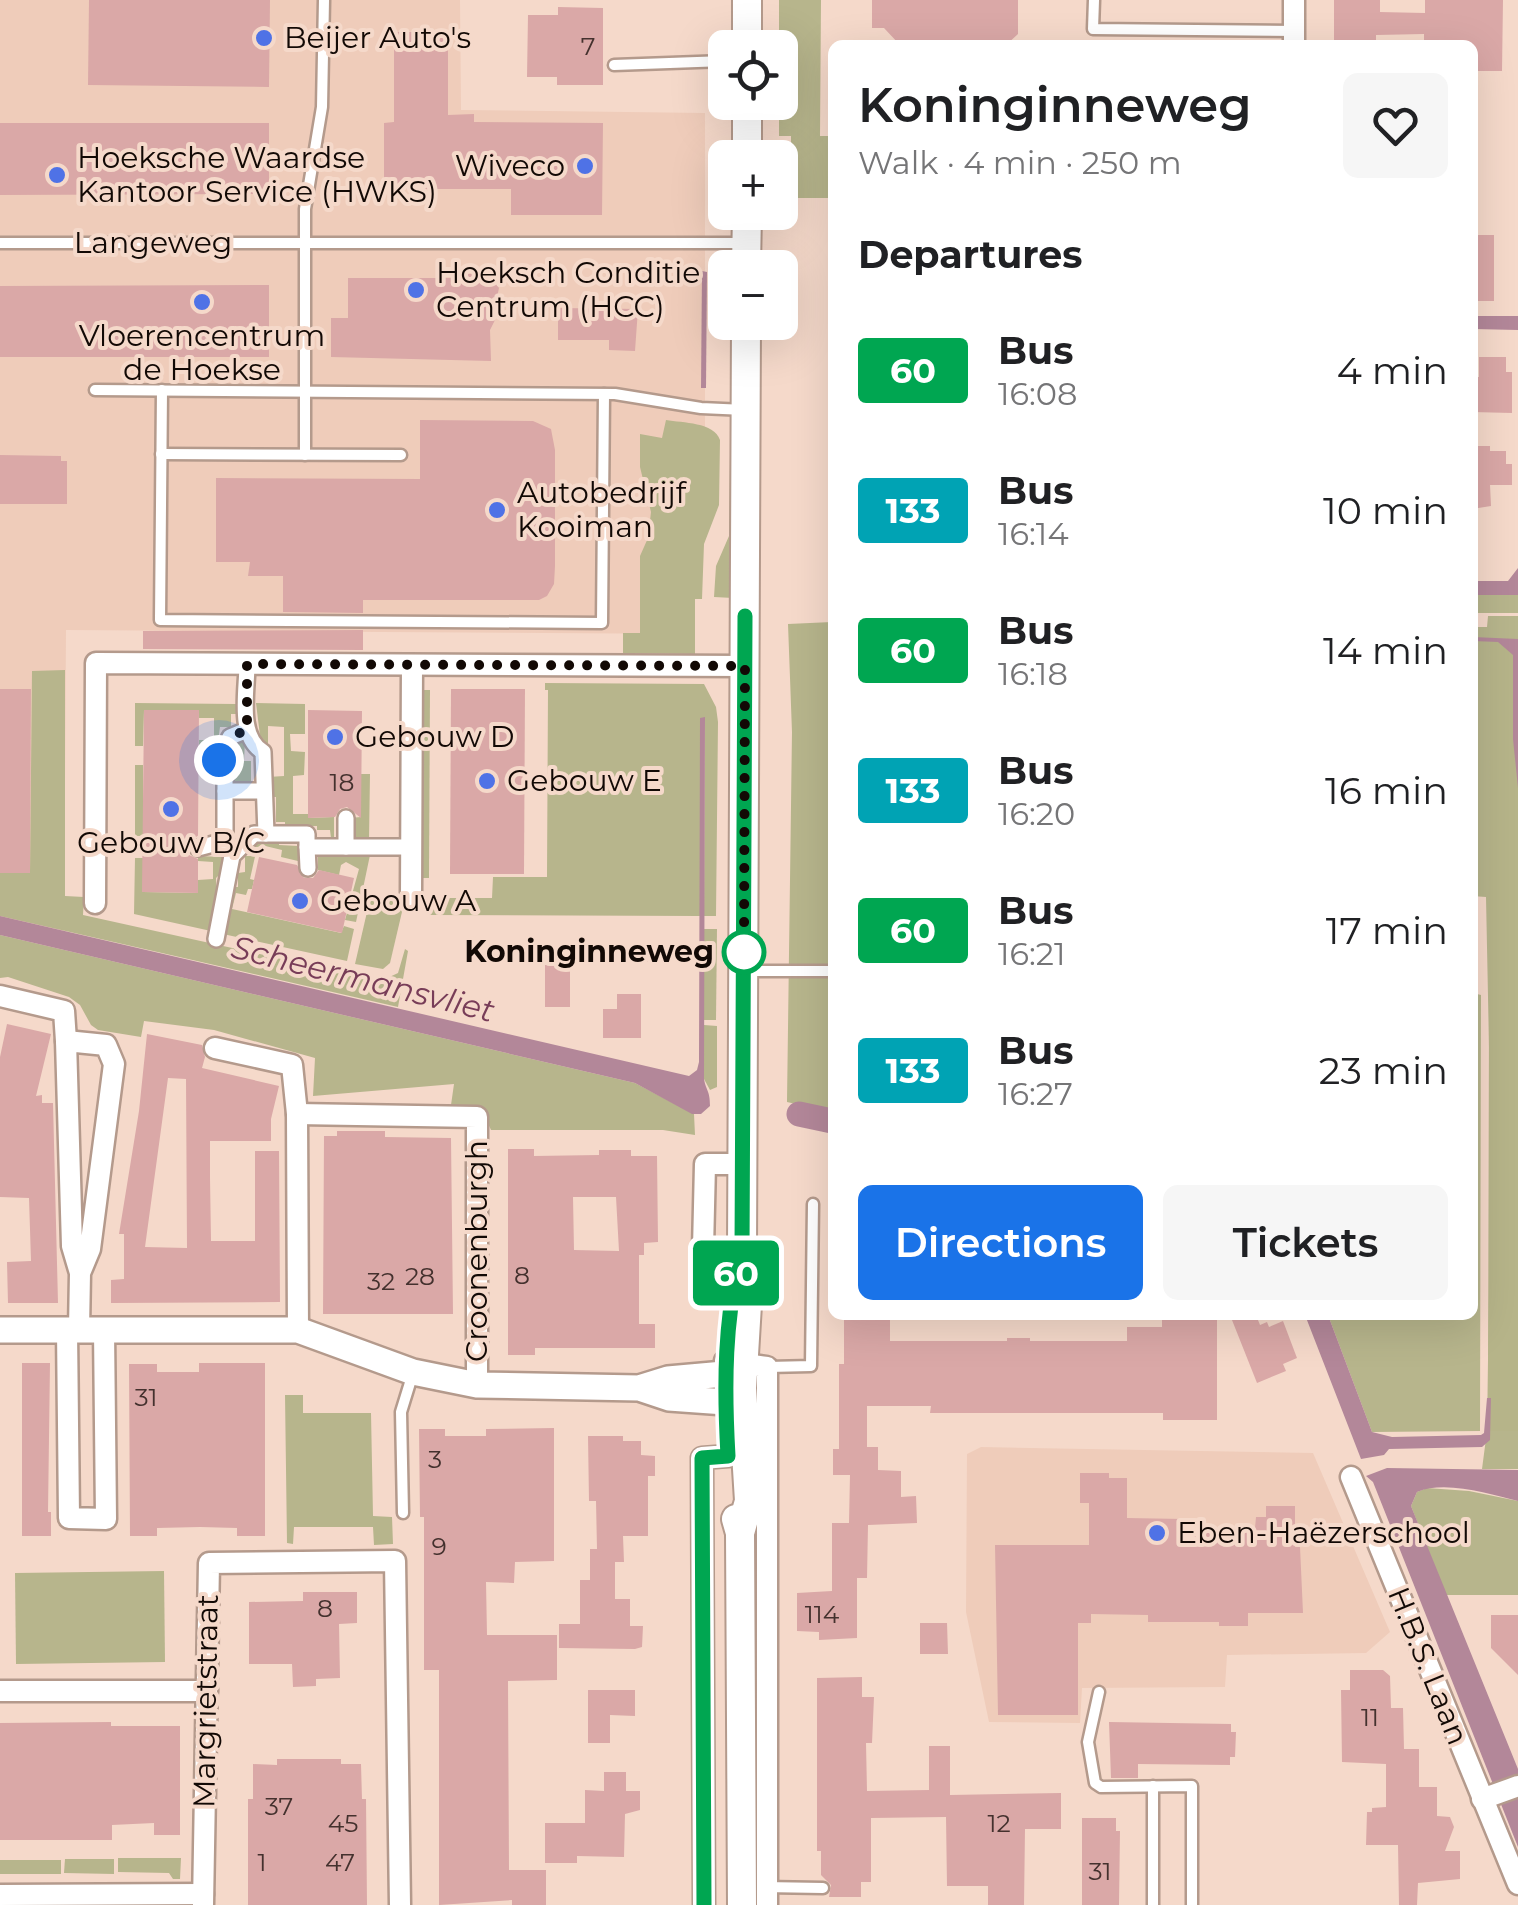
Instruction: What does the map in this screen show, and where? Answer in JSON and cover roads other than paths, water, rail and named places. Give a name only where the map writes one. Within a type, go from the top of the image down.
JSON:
[{"type":"main road","points":[[747,0],[747,30]]},
{"type":"main road","points":[[740,1533],[748,1501],[732,1288],[742,1250],[746,340]]},
{"type":"main road","points":[[738,1376],[728,1456],[754,1640],[754,1896]]},
{"type":"street","points":[[1294,0],[1294,38]]},
{"type":"street","points":[[95,903],[96,663],[745,666]]},
{"type":"street","points":[[247,664],[247,730],[254,747],[263,752],[266,834]]},
{"type":"street","points":[[411,896],[412,665]]},
{"type":"street","points":[[216,939],[229,849],[225,776],[219,760],[230,737],[247,730]]},
{"type":"street","points":[[199,760],[219,760]]},
{"type":"street","points":[[225,791],[262,791]]},
{"type":"street","points":[[346,818],[346,847]]},
{"type":"street","points":[[198,848],[229,849],[254,834],[307,834],[308,868]]},
{"type":"street","points":[[307,847],[410,847]]},
{"type":"street","points":[[0,996],[64,1011],[72,1246],[80,1273],[83,1330],[106,1518],[69,1518],[83,1330]]},
{"type":"street","points":[[66,1041],[106,1046],[114,1064],[90,1249],[80,1273]]},
{"type":"street","points":[[215,1048],[292,1065],[297,1114],[298,1330]]},
{"type":"street","name":"Croonenburgh","points":[[297,1114],[477,1117],[477,1385]]},
{"type":"street","points":[[742,1250],[704,1249],[705,1164],[743,1164]]},
{"type":"street","name":"Croonenburgh","points":[[0,1330],[298,1330],[413,1372],[477,1385],[638,1388],[668,1378],[738,1376]]},
{"type":"street","points":[[738,1376],[754,1640]]},
{"type":"street","points":[[704,1905],[702,1458],[728,1456]]},
{"type":"street","name":"H.B.S. Laan","points":[[1351,1477],[1486,1798],[1518,1884]]},
{"type":"street","name":"Margrietstraat","points":[[203,1900],[208,1563],[395,1560],[400,1905]]},
{"type":"street","points":[[0,1691],[207,1691]]},
{"type":"street","points":[[1486,1798],[1518,1786]]},
{"type":"street","points":[[0,1895],[27,1900],[203,1900]]},
{"type":"lane","points":[[305,455],[306,188],[322,107],[324,0]]},
{"type":"lane","points":[[1094,0],[1093,28],[1294,38]]},
{"type":"lane","points":[[614,64],[708,61]]},
{"type":"lane","name":"Langeweg","points":[[0,243],[305,243],[708,254]]},
{"type":"lane","points":[[95,390],[604,394],[701,408],[746,410]]},
{"type":"lane","points":[[162,390],[160,620],[602,622],[604,394]]},
{"type":"lane","points":[[161,454],[400,455]]},
{"type":"lane","points":[[744,971],[828,971]]},
{"type":"lane","points":[[738,1376],[811,1366],[813,1204]]},
{"type":"lane","points":[[403,1513],[401,1412],[413,1372]]},
{"type":"lane","points":[[1099,1692],[1088,1742],[1096,1783],[1192,1786],[1192,1905]]},
{"type":"lane","points":[[1153,1786],[1153,1905]]},
{"type":"lane","points":[[754,1896],[823,1888]]},
{"type":"waterway","name":"Scheermansvliet","points":[[799,1114],[828,1120]]},
{"type":"place","name":"Beijer Auto's","points":[[264,38]]},
{"type":"place","name":"Wiveco","points":[[585,166]]},
{"type":"place","name":"Hoeksche Waardse Kantoor Service (HWKS)","points":[[57,175]]},
{"type":"place","name":"Hoeksch Conditie Centrum (HCC)","points":[[416,290]]},
{"type":"place","name":"Vloerencentrum de Hoekse","points":[[202,302]]},
{"type":"place","name":"Autobedrijf Kooiman","points":[[497,510]]},
{"type":"place","name":"Gebouw D","points":[[335,737]]},
{"type":"place","name":"Gebouw E","points":[[487,781]]},
{"type":"place","name":"Gebouw B/C","points":[[171,809]]},
{"type":"place","name":"Gebouw A","points":[[300,901]]},
{"type":"place","name":"Koninginneweg","points":[[744,952]]},
{"type":"place","name":"Eben-Haëzerschool","points":[[1157,1533]]}]
